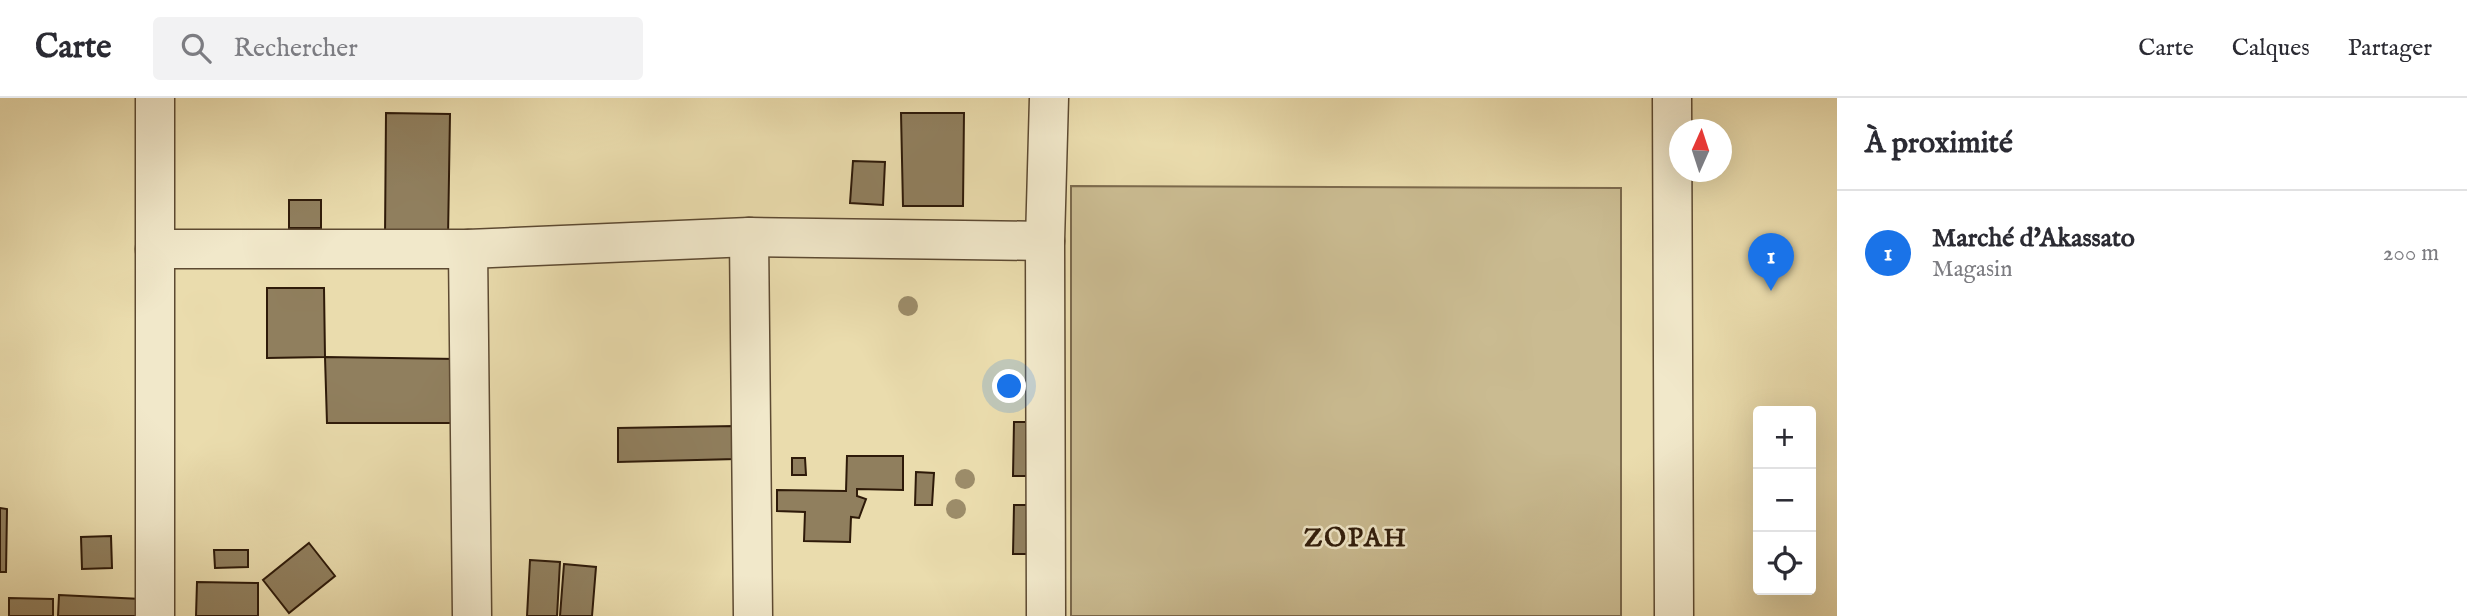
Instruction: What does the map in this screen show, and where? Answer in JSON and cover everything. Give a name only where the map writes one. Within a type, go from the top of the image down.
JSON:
[{"type":"street","points":[[155,98],[155,616]]},
{"type":"street","points":[[1046,616],[1045,241],[1049,98]]},
{"type":"street","points":[[1672,98],[1674,616]]},
{"type":"street","points":[[155,249],[468,249],[749,237],[1045,241]]},
{"type":"street","points":[[749,237],[753,616]]},
{"type":"street","points":[[468,249],[472,616]]},
{"type":"shaded area","points":[[1071,186],[1621,188],[1621,616],[1071,616]]},
{"type":"building","points":[[386,113],[450,114],[448,239],[385,238]]},
{"type":"building","points":[[901,113],[964,113],[963,206],[903,206]]},
{"type":"building","points":[[853,161],[885,162],[883,205],[850,203]]},
{"type":"building","points":[[289,200],[321,200],[321,228],[289,228]]},
{"type":"building","points":[[267,288],[324,288],[325,357],[267,358]]},
{"type":"building","points":[[325,357],[457,359],[457,423],[327,423]]},
{"type":"building","points":[[1014,422],[1030,422],[1030,476],[1013,476]]},
{"type":"building","points":[[735,426],[736,459],[618,462],[618,428]]},
{"type":"building","points":[[847,456],[903,456],[903,490],[857,489],[857,496],[866,499],[859,518],[851,517],[850,542],[804,541],[805,512],[777,511],[777,490],[846,491]]},
{"type":"building","points":[[792,458],[805,458],[806,475],[792,475]]},
{"type":"building","points":[[916,472],[934,473],[932,505],[915,505]]},
{"type":"building","points":[[1014,505],[1033,505],[1032,554],[1013,554]]},
{"type":"building","points":[[0,508],[7,509],[6,572],[0,572]]},
{"type":"building","points":[[111,536],[112,568],[82,569],[81,537]]},
{"type":"building","points":[[309,543],[335,576],[289,613],[263,580]]},
{"type":"building","points":[[214,550],[248,550],[248,567],[215,568]]},
{"type":"building","points":[[530,560],[560,562],[557,616],[527,616]]},
{"type":"building","points":[[564,564],[596,567],[592,616],[560,616]]},
{"type":"building","points":[[197,582],[258,583],[258,616],[196,616]]},
{"type":"building","points":[[59,595],[141,599],[140,616],[58,616]]},
{"type":"building","points":[[9,598],[53,599],[53,616],[9,616]]},
{"type":"place","name":"Marché d'Akassato","points":[[1771,291]]},
{"type":"district","name":"ZOPAH","points":[[1356,538]]}]
